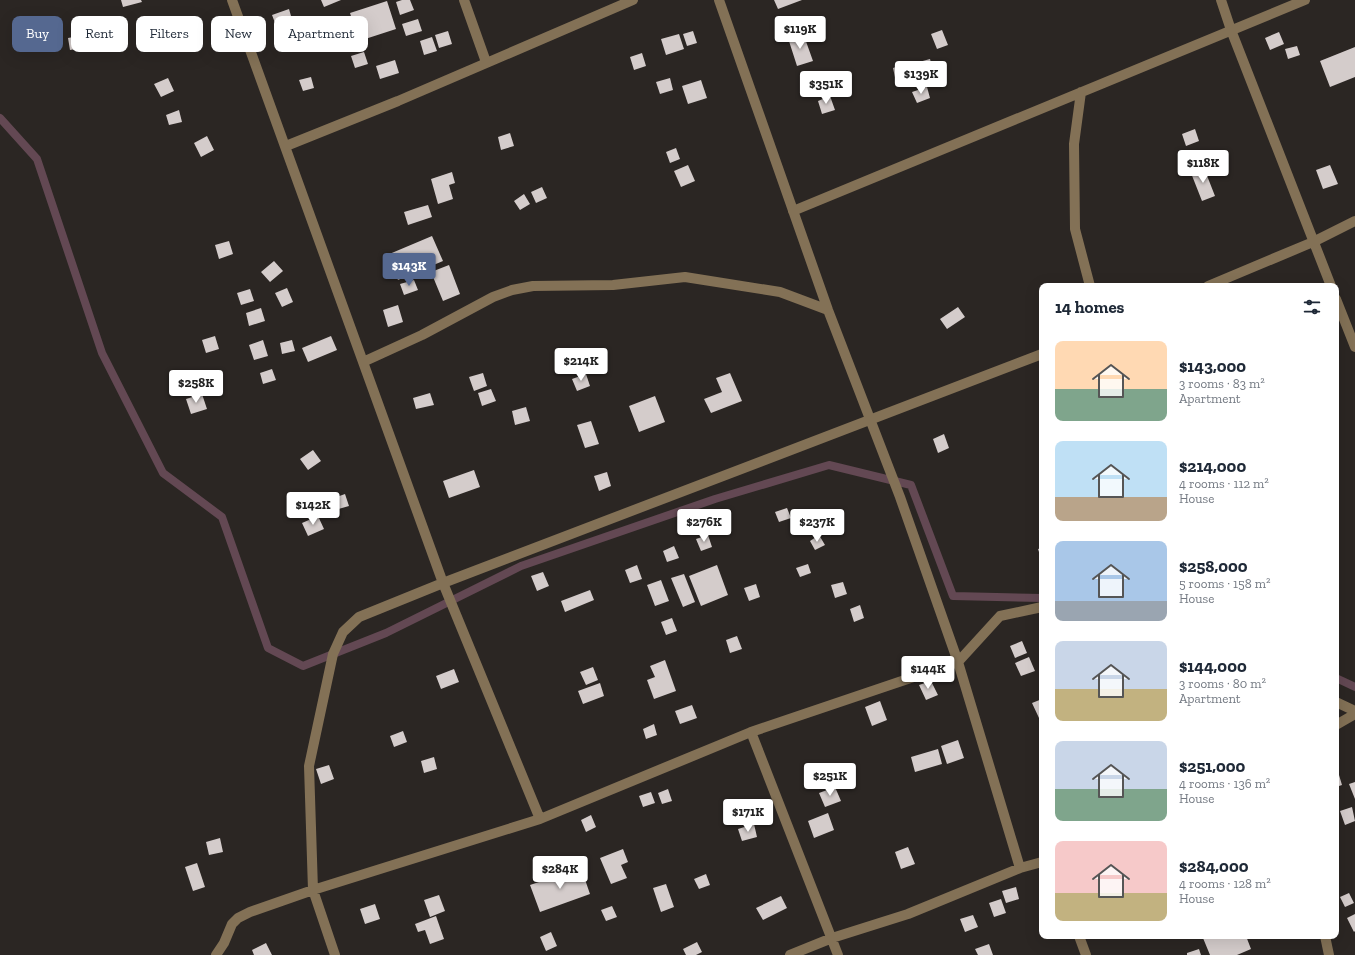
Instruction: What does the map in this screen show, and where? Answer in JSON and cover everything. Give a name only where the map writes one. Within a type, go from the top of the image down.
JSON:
[{"type":"street","points":[[232,0],[286,146],[442,583],[540,818]]},
{"type":"street","points":[[464,0],[486,62]]},
{"type":"street","points":[[286,146],[398,101],[633,0]]},
{"type":"street","points":[[719,0],[828,310],[900,497],[958,662],[1020,868]]},
{"type":"street","points":[[1221,0],[1231,30],[1330,283]]},
{"type":"street","points":[[793,211],[1305,0]]},
{"type":"street","points":[[1081,92],[1074,144],[1074,229],[1089,283]]},
{"type":"street","points":[[1215,283],[1313,242],[1355,221]]},
{"type":"street","points":[[363,362],[422,335],[493,297],[512,290],[533,286],[613,285],[685,277],[780,292],[828,310]]},
{"type":"street","points":[[1339,307],[1355,347]]},
{"type":"street","points":[[335,955],[313,890],[309,766],[333,654],[343,632],[359,617],[442,583],[1039,355]]},
{"type":"street","points":[[216,955],[232,924],[238,918],[313,890],[540,818],[751,732],[958,662],[1000,616],[1039,609]]},
{"type":"street","points":[[1339,704],[1355,713],[1339,723]]},
{"type":"street","points":[[751,732],[838,955]]},
{"type":"street","points":[[790,955],[832,938],[908,914],[1020,868],[1039,863]]},
{"type":"street","points":[[1080,939],[1086,955]]},
{"type":"street","points":[[1326,939],[1329,955]]},
{"type":"building","points":[[121,0],[141,0],[142,2],[123,7]]},
{"type":"building","points":[[321,0],[341,0],[324,7]]},
{"type":"building","points":[[410,0],[414,10],[400,15],[396,2]]},
{"type":"building","points":[[774,0],[802,0],[778,9]]},
{"type":"building","points":[[387,1],[396,29],[368,38],[368,16],[351,16],[350,13]]},
{"type":"building","points":[[289,9],[291,16],[274,16],[274,20],[272,15]]},
{"type":"building","points":[[418,19],[422,31],[406,36],[402,24]]},
{"type":"building","points":[[942,30],[948,45],[937,49],[931,34]]},
{"type":"building","points":[[448,31],[452,44],[439,48],[435,35]]},
{"type":"building","points":[[693,31],[697,43],[687,46],[683,34]]},
{"type":"building","points":[[1279,32],[1284,44],[1270,50],[1265,38]]},
{"type":"building","points":[[803,33],[813,61],[797,66],[788,38]]},
{"type":"building","points":[[679,34],[684,49],[666,55],[661,39]]},
{"type":"building","points":[[71,37],[71,50],[70,50],[68,38]]},
{"type":"building","points":[[432,37],[437,51],[424,55],[420,41]]},
{"type":"building","points":[[1297,46],[1300,55],[1288,59],[1285,49]]},
{"type":"building","points":[[1355,47],[1355,77],[1330,87],[1320,61]]},
{"type":"building","points":[[364,52],[368,64],[355,68],[351,56]]},
{"type":"building","points":[[642,53],[646,66],[634,70],[630,57]]},
{"type":"building","points":[[930,59],[933,70],[923,73],[919,62]]},
{"type":"building","points":[[395,60],[399,73],[380,79],[376,66]]},
{"type":"building","points":[[905,64],[908,79],[896,82],[893,68]]},
{"type":"building","points":[[311,77],[314,88],[303,91],[299,80]]},
{"type":"building","points":[[168,78],[174,91],[161,97],[154,84]]},
{"type":"building","points":[[670,78],[673,90],[660,94],[656,82]]},
{"type":"building","points":[[701,80],[707,98],[688,104],[682,86]]},
{"type":"building","points":[[927,87],[930,98],[917,103],[912,92]]},
{"type":"building","points":[[830,96],[835,110],[822,114],[818,101]]},
{"type":"building","points":[[179,110],[182,122],[169,125],[166,115]]},
{"type":"building","points":[[1195,129],[1199,141],[1186,146],[1182,134]]},
{"type":"building","points":[[510,133],[514,146],[501,150],[498,137]]},
{"type":"building","points":[[207,136],[214,150],[201,157],[194,143]]},
{"type":"building","points":[[676,148],[680,159],[670,163],[666,152]]},
{"type":"building","points":[[688,165],[695,181],[681,187],[674,171]]},
{"type":"building","points":[[1330,165],[1338,184],[1323,189],[1316,170]]},
{"type":"building","points":[[1204,168],[1215,196],[1202,201],[1191,173]]},
{"type":"building","points":[[452,172],[455,183],[449,185],[453,199],[438,204],[431,179]]},
{"type":"building","points":[[542,187],[547,198],[536,203],[531,192]]},
{"type":"building","points":[[524,194],[530,204],[520,210],[514,201]]},
{"type":"building","points":[[428,205],[432,217],[408,225],[404,212]]},
{"type":"building","points":[[432,236],[443,261],[398,280],[387,255]]},
{"type":"building","points":[[229,241],[233,254],[219,259],[215,245]]},
{"type":"building","points":[[274,261],[283,271],[270,282],[261,272]]},
{"type":"building","points":[[449,265],[460,294],[443,301],[431,272]]},
{"type":"building","points":[[414,280],[418,290],[404,295],[400,284]]},
{"type":"building","points":[[287,288],[293,302],[282,307],[275,293]]},
{"type":"building","points":[[250,289],[254,301],[241,305],[237,293]]},
{"type":"building","points":[[398,305],[403,322],[388,327],[383,310]]},
{"type":"building","points":[[958,307],[965,317],[947,329],[940,319]]},
{"type":"building","points":[[261,308],[265,321],[249,326],[246,313]]},
{"type":"building","points":[[215,336],[219,349],[206,353],[202,340]]},
{"type":"building","points":[[331,336],[337,350],[308,362],[302,348]]},
{"type":"building","points":[[263,340],[268,356],[254,360],[249,345]]},
{"type":"building","points":[[292,340],[295,351],[282,354],[280,343]]},
{"type":"building","points":[[272,369],[276,380],[263,384],[260,373]]},
{"type":"building","points":[[483,373],[487,386],[474,391],[469,377]]},
{"type":"building","points":[[730,373],[742,401],[711,413],[704,399],[722,392],[716,378]]},
{"type":"building","points":[[586,374],[590,386],[577,391],[572,379]]},
{"type":"building","points":[[491,389],[496,401],[482,406],[478,393]]},
{"type":"building","points":[[430,393],[434,405],[416,409],[413,398]]},
{"type":"building","points":[[202,394],[207,409],[191,414],[186,399]]},
{"type":"building","points":[[655,396],[665,422],[639,432],[629,406]]},
{"type":"building","points":[[526,407],[530,421],[515,425],[512,411]]},
{"type":"building","points":[[591,421],[599,444],[585,448],[577,425]]},
{"type":"building","points":[[944,434],[949,448],[938,453],[933,439]]},
{"type":"building","points":[[313,450],[321,461],[308,470],[300,459]]},
{"type":"building","points":[[474,470],[480,487],[449,498],[443,481]]},
{"type":"building","points":[[607,472],[611,486],[599,491],[594,476]]},
{"type":"building","points":[[345,494],[349,506],[335,510],[331,499]]},
{"type":"building","points":[[787,508],[791,518],[779,522],[775,512]]},
{"type":"building","points":[[318,516],[324,529],[308,536],[302,523]]},
{"type":"building","points":[[708,535],[712,547],[701,551],[696,539]]},
{"type":"building","points":[[819,535],[825,545],[815,550],[810,541]]},
{"type":"building","points":[[674,546],[679,558],[667,562],[663,551]]},
{"type":"building","points":[[808,564],[811,573],[800,577],[796,568]]},
{"type":"building","points":[[637,565],[642,579],[630,583],[625,570]]},
{"type":"building","points":[[717,565],[728,595],[701,606],[689,576]]},
{"type":"building","points":[[543,572],[549,586],[537,591],[531,576]]},
{"type":"building","points":[[684,574],[695,602],[683,607],[671,578]]},
{"type":"building","points":[[661,580],[669,601],[655,606],[647,585]]},
{"type":"building","points":[[843,582],[847,594],[835,598],[831,585]]},
{"type":"building","points":[[756,584],[760,597],[749,601],[744,588]]},
{"type":"building","points":[[590,590],[594,600],[565,612],[561,601]]},
{"type":"building","points":[[860,605],[864,618],[854,622],[850,609]]},
{"type":"building","points":[[672,618],[677,631],[666,635],[661,622]]},
{"type":"building","points":[[737,636],[742,649],[730,653],[726,640]]},
{"type":"building","points":[[1022,641],[1027,653],[1015,658],[1010,646]]},
{"type":"building","points":[[1029,657],[1035,671],[1021,676],[1015,663]]},
{"type":"building","points":[[665,660],[676,691],[654,699],[647,680],[655,677],[650,666]]},
{"type":"building","points":[[593,667],[598,680],[586,685],[580,672]]},
{"type":"building","points":[[454,669],[459,682],[441,689],[436,676]]},
{"type":"building","points":[[931,681],[938,695],[926,700],[919,685]]},
{"type":"building","points":[[600,683],[604,696],[583,704],[578,691]]},
{"type":"building","points":[[1039,700],[1039,718],[1032,703]]},
{"type":"building","points":[[880,701],[887,720],[872,726],[865,707]]},
{"type":"building","points":[[692,705],[697,718],[680,724],[675,711]]},
{"type":"building","points":[[654,724],[657,735],[646,739],[643,729]]},
{"type":"building","points":[[403,731],[407,742],[394,747],[390,736]]},
{"type":"building","points":[[958,740],[964,758],[947,764],[941,746]]},
{"type":"building","points":[[938,749],[942,764],[915,772],[911,757]]},
{"type":"building","points":[[434,757],[437,769],[424,773],[421,761]]},
{"type":"building","points":[[329,765],[334,779],[321,784],[316,769]]},
{"type":"building","points":[[1339,775],[1342,785],[1339,786]]},
{"type":"building","points":[[1355,782],[1355,799],[1349,784]]},
{"type":"building","points":[[835,787],[841,801],[825,807],[819,793]]},
{"type":"building","points":[[668,789],[672,801],[662,804],[658,793]]},
{"type":"building","points":[[651,792],[655,803],[643,807],[639,796]]},
{"type":"building","points":[[1352,807],[1355,821],[1345,825],[1340,811]]},
{"type":"building","points":[[828,813],[834,830],[814,838],[808,821]]},
{"type":"building","points":[[591,815],[596,827],[586,832],[581,820]]},
{"type":"building","points":[[754,824],[757,837],[742,841],[738,829]]},
{"type":"building","points":[[220,838],[223,852],[209,855],[206,842]]},
{"type":"building","points":[[908,847],[915,864],[901,869],[895,852]]},
{"type":"building","points":[[623,849],[628,862],[621,865],[627,878],[611,884],[600,858]]},
{"type":"building","points":[[197,863],[205,887],[193,891],[185,867]]},
{"type":"building","points":[[581,868],[590,894],[540,912],[530,885]]},
{"type":"building","points":[[706,874],[710,885],[699,889],[694,879]]},
{"type":"building","points":[[666,884],[674,907],[661,912],[653,888]]},
{"type":"building","points":[[1016,887],[1019,899],[1006,903],[1002,891]]},
{"type":"building","points":[[1349,893],[1354,903],[1345,907],[1340,897]]},
{"type":"building","points":[[439,895],[445,911],[430,917],[424,900]]},
{"type":"building","points":[[781,896],[787,908],[763,920],[756,908]]},
{"type":"building","points":[[1001,899],[1006,913],[994,917],[989,903]]},
{"type":"building","points":[[375,904],[380,919],[365,924],[360,909]]},
{"type":"building","points":[[612,906],[617,917],[606,921],[601,910]]},
{"type":"building","points":[[1355,914],[1355,931],[1354,932],[1347,918]]},
{"type":"building","points":[[973,915],[978,927],[965,932],[960,919]]},
{"type":"building","points":[[436,916],[444,939],[430,944],[425,930],[418,932],[415,924]]},
{"type":"building","points":[[551,932],[557,946],[546,951],[540,937]]},
{"type":"building","points":[[1203,939],[1247,939],[1251,949],[1237,955],[1210,955]]},
{"type":"building","points":[[697,942],[702,952],[696,955],[686,955],[683,949]]},
{"type":"building","points":[[266,943],[272,955],[254,955],[252,950]]},
{"type":"building","points":[[989,944],[993,955],[978,955],[975,949]]},
{"type":"building","points":[[1199,949],[1201,955],[1187,955],[1187,953]]},
{"type":"waterway","points":[[0,118],[37,159],[102,353],[163,473],[222,517],[268,648],[303,666],[386,633],[521,566],[715,499],[829,465],[911,485],[953,596],[1039,598]]},
{"type":"waterway","points":[[1339,679],[1355,687]]}]
